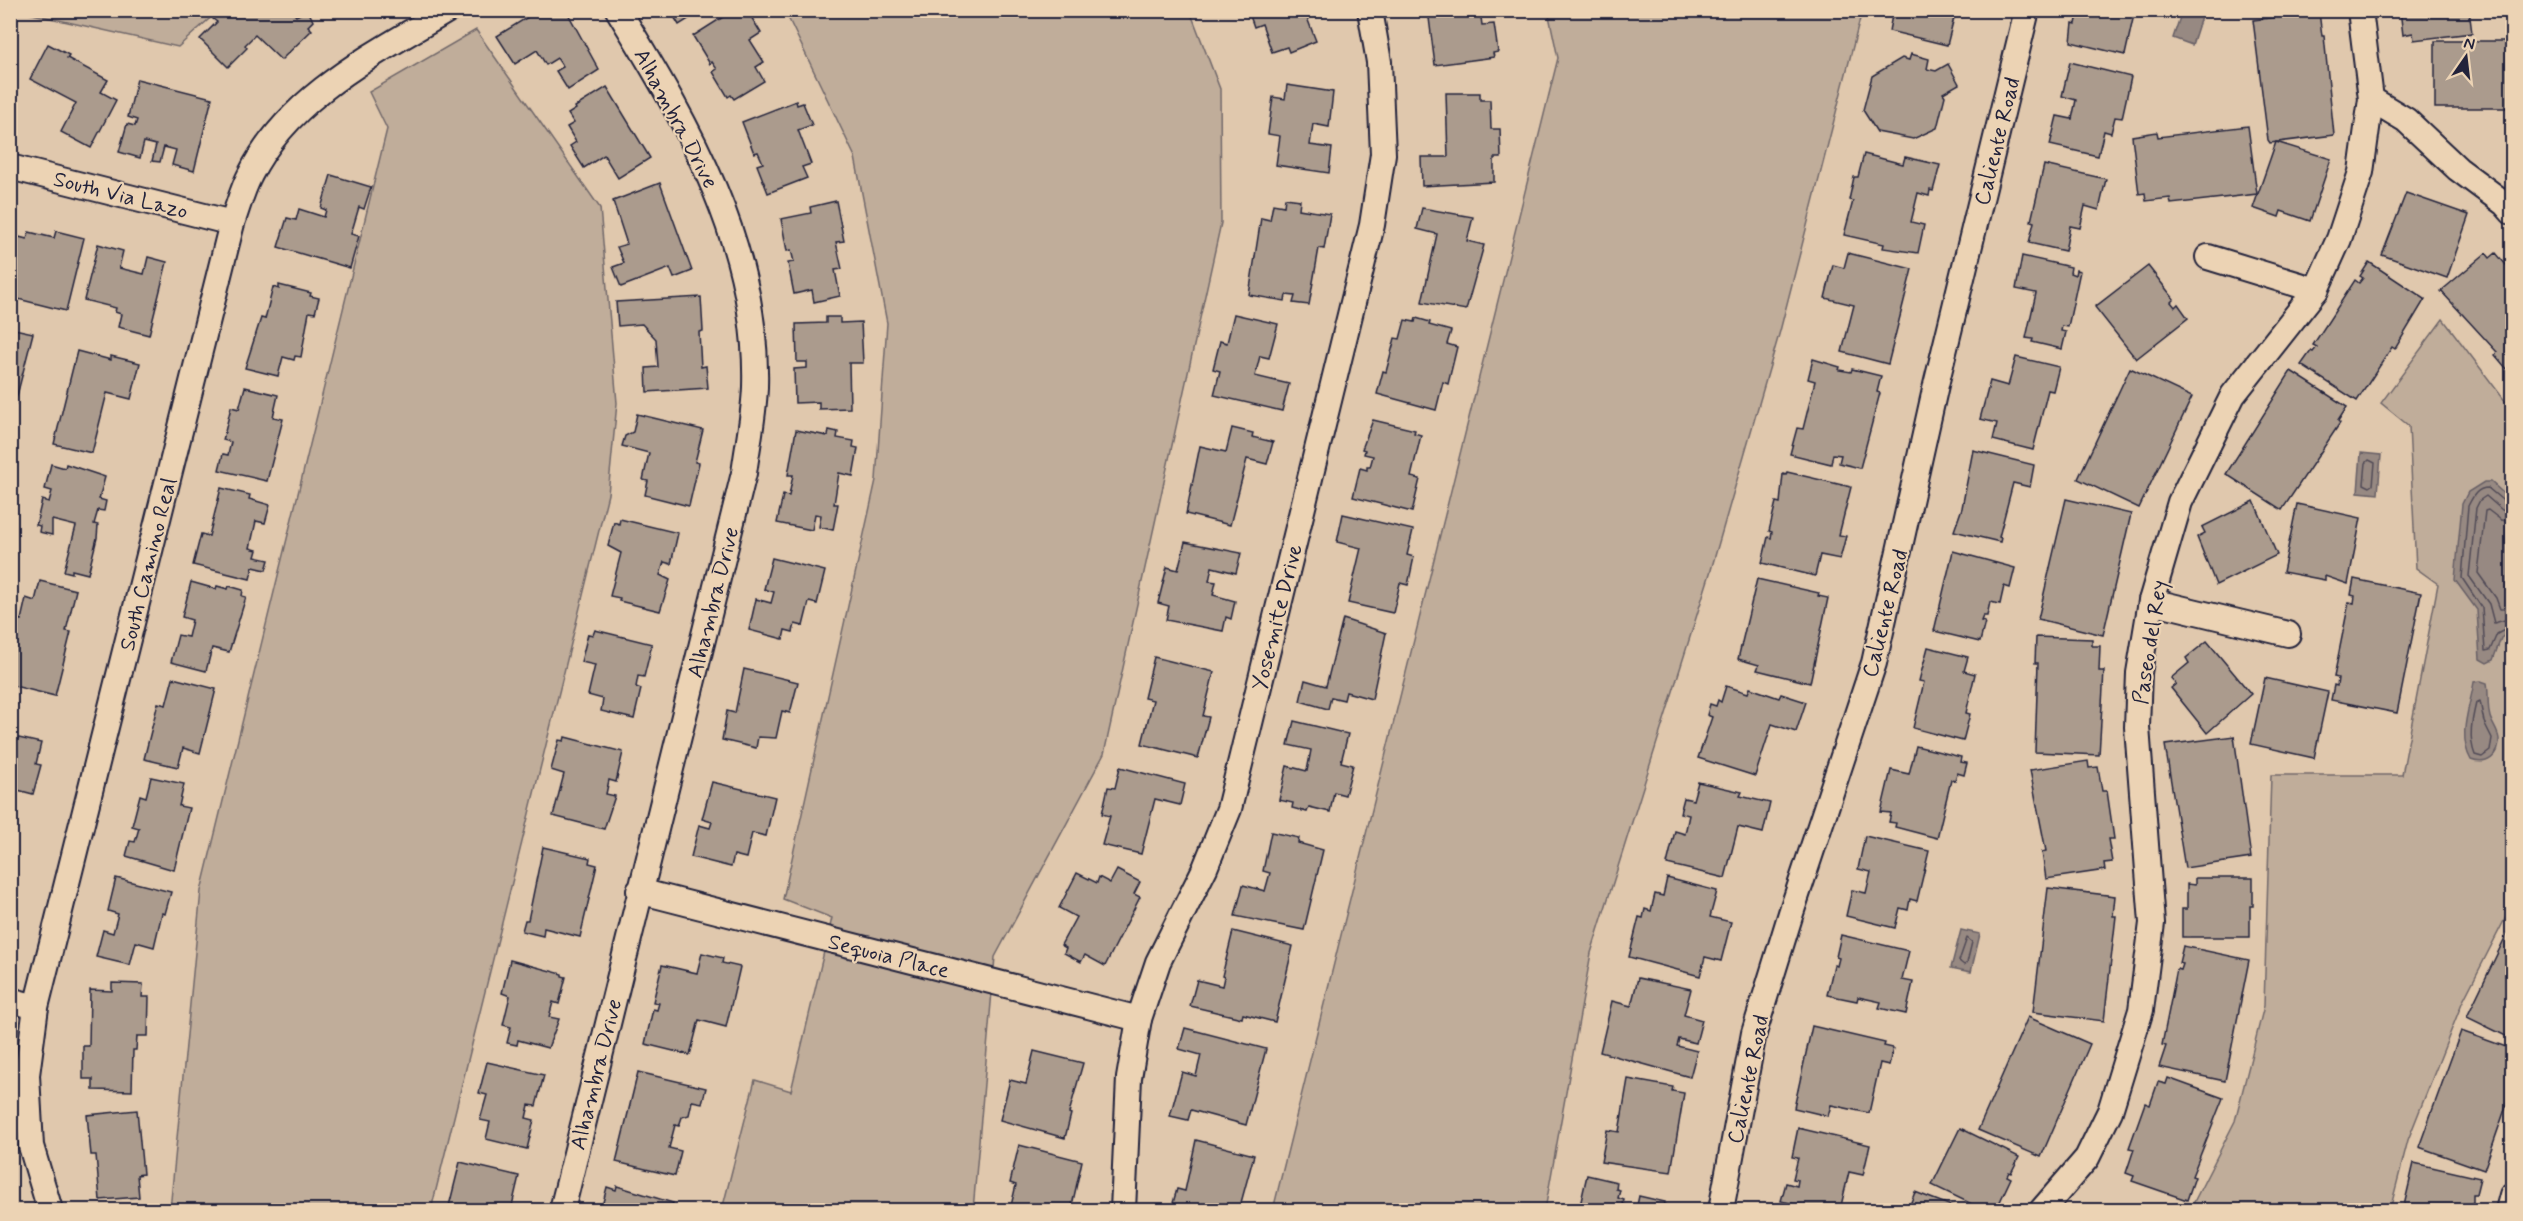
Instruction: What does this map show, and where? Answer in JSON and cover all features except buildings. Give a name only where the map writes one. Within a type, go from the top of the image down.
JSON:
[{"type":"street","name":"South Camino Real","points":[[50,1210],[31,1146],[27,1075],[36,1007],[232,223],[250,175],[283,125],[341,75],[448,10]]},
{"type":"street","name":"Alhambra Drive","points":[[562,1210],[744,473],[755,387],[749,301],[732,230],[705,164],[651,63],[618,10]]},
{"type":"street","name":"Yosemite Drive","points":[[1123,1210],[1129,1078],[1139,1019],[1158,962],[1205,868],[1229,809],[1372,225],[1383,153],[1379,62],[1370,10]]},
{"type":"street","name":"Caliente Road","points":[[1721,1210],[1754,1033],[1791,913],[1874,663],[1936,385],[2027,10]]},
{"type":"street","name":"Paseo del Rey","points":[[2042,1210],[2087,1158],[2110,1112],[2141,1010],[2152,923],[2137,727],[2139,673],[2151,601],[2180,502],[2233,394],[2316,290],[2339,239],[2361,172],[2371,99],[2360,10]]},
{"type":"street","points":[[2371,99],[2406,120],[2458,169],[2510,205]]},
{"type":"street","name":"South Via Lazo","points":[[10,167],[232,223]]},
{"type":"street","points":[[2208,257],[2316,290]]},
{"type":"street","points":[[2151,601],[2288,634]]},
{"type":"street","name":"Sequoia Place","points":[[639,891],[1139,1019]]},
{"type":"street","points":[[10,1000],[36,1007]]},
{"type":"street","points":[[2508,1210],[2512,1195]]},
{"type":"shaded area","points":[[19,11],[218,11],[178,47]]},
{"type":"shaded area","points":[[785,11],[1190,11],[1220,89],[1221,223],[1104,754],[995,957],[973,1210],[722,1210],[755,1080],[791,1091],[832,918],[783,899],[876,480],[887,323],[855,157]]},
{"type":"shaded area","points":[[1548,11],[1862,11],[1780,331],[1711,570],[1591,953],[1545,1210],[1273,1210],[1558,58]]},
{"type":"shaded area","points":[[476,30],[600,208],[617,403],[608,494],[431,1210],[170,1210],[201,891],[387,129],[369,92]]},
{"type":"shaded area","points":[[2443,319],[2512,410],[2512,905],[2462,1003],[2408,1140],[2390,1210],[2190,1210],[2235,1121],[2264,1006],[2271,775],[2402,775],[2438,584],[2416,568],[2409,426],[2381,403]]},
{"type":"water","points":[[2182,11],[2203,11],[2192,45],[2173,38]]},
{"type":"water","points":[[2361,453],[2381,455],[2378,494],[2358,492]]},
{"type":"water","points":[[2484,482],[2491,482],[2512,501],[2512,630],[2501,638],[2493,660],[2487,663],[2480,659],[2477,610],[2455,580],[2462,504],[2468,492]]},
{"type":"water","points":[[2474,682],[2487,683],[2489,713],[2499,745],[2495,755],[2482,762],[2477,762],[2471,760],[2467,751],[2465,731]]},
{"type":"water","points":[[1961,930],[1980,934],[1971,972],[1951,968]]}]
